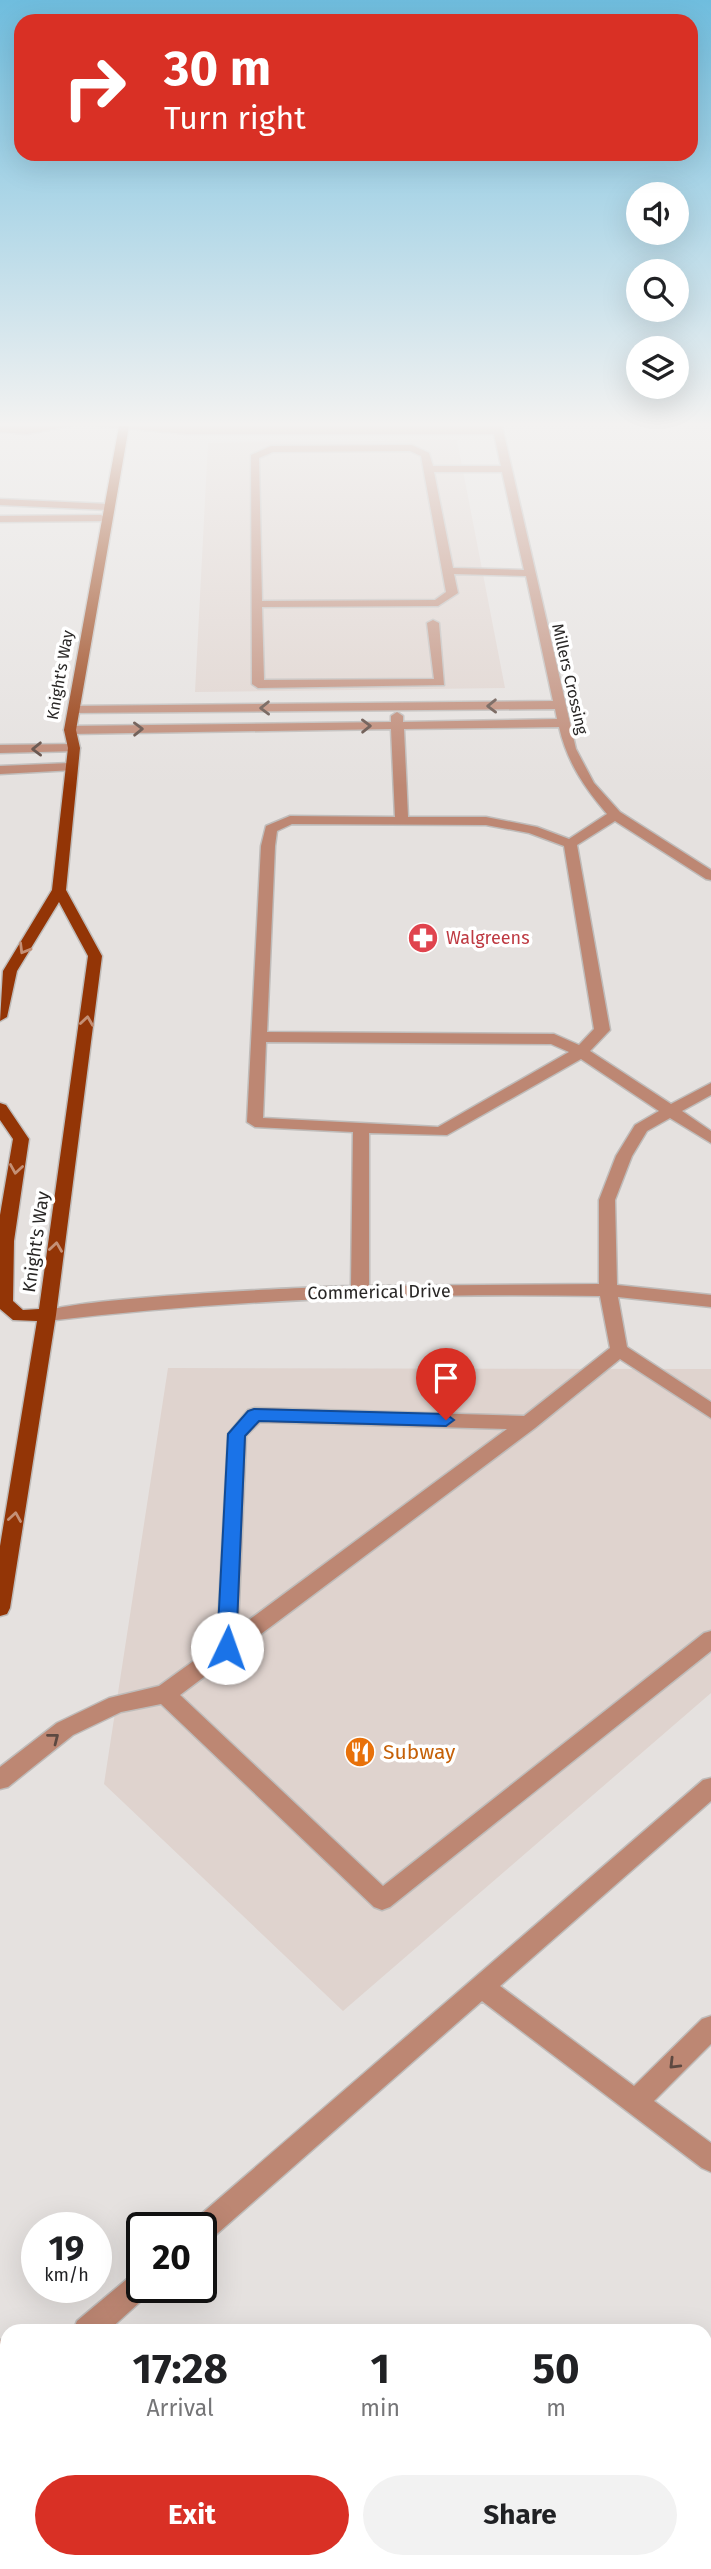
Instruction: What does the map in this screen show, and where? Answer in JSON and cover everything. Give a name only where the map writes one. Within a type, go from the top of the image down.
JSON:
[{"type":"main road","name":"Knight's Way","points":[[0,1017],[10,971],[59,890],[74,748],[70,730],[101,546]]},
{"type":"main road","name":"Knight's Way","points":[[0,1608],[47,1315],[95,956],[59,890]]},
{"type":"main road","points":[[0,1108],[21,1139],[4,1239],[1,1282],[4,1303],[19,1316],[47,1315]]},
{"type":"street","points":[[255,546],[258,684],[440,682],[433,623]]},
{"type":"street","points":[[256,604],[438,603],[452,593],[443,546]]},
{"type":"street","name":"Millers Crossing","points":[[524,546],[570,749],[588,784],[615,815],[711,876]]},
{"type":"street","points":[[448,571],[530,573]]},
{"type":"street","points":[[395,683],[402,821]]},
{"type":"street","points":[[73,710],[560,705]]},
{"type":"street","points":[[70,730],[564,723]]},
{"type":"street","points":[[0,750],[74,748]]},
{"type":"street","points":[[0,770],[70,767]]},
{"type":"street","points":[[570,844],[615,815]]},
{"type":"street","points":[[290,820],[486,821],[532,830],[570,844],[602,1030],[582,1052],[441,1132],[255,1122],[271,829],[290,820]]},
{"type":"street","points":[[259,1037],[554,1039],[582,1052],[711,1139]]},
{"type":"street","points":[[711,1088],[641,1128],[624,1156],[607,1200],[608,1290],[619,1350],[711,1411]]},
{"type":"street","points":[[360,1290],[361,1128]]},
{"type":"street","name":"Commerical Drive","points":[[47,1315],[117,1306],[360,1290],[608,1290],[670,1293],[711,1301]]},
{"type":"street","points":[[0,1780],[65,1729],[117,1704],[165,1694],[528,1423],[619,1350]]},
{"type":"street","points":[[227,1648],[237,1434],[254,1415],[528,1423]]},
{"type":"street","points":[[165,1694],[382,1900],[711,1639]]},
{"type":"street","points":[[217,2217],[711,1787]]},
{"type":"street","points":[[482,1987],[711,2159]]},
{"type":"street","points":[[637,2101],[711,2026]]},
{"type":"street","points":[[95,2324],[126,2297]]},
{"type":"shaded area","points":[[203,546],[477,546],[505,688],[195,692]]},
{"type":"shaded area","points":[[168,1368],[711,1369],[711,1693],[343,2011],[104,1784]]},
{"type":"place","name":"Walgreens","points":[[423,938]]},
{"type":"place","name":"Subway","points":[[360,1752]]},
{"type":"route","points":[[227,1648],[237,1434],[254,1415],[446,1420]]}]
